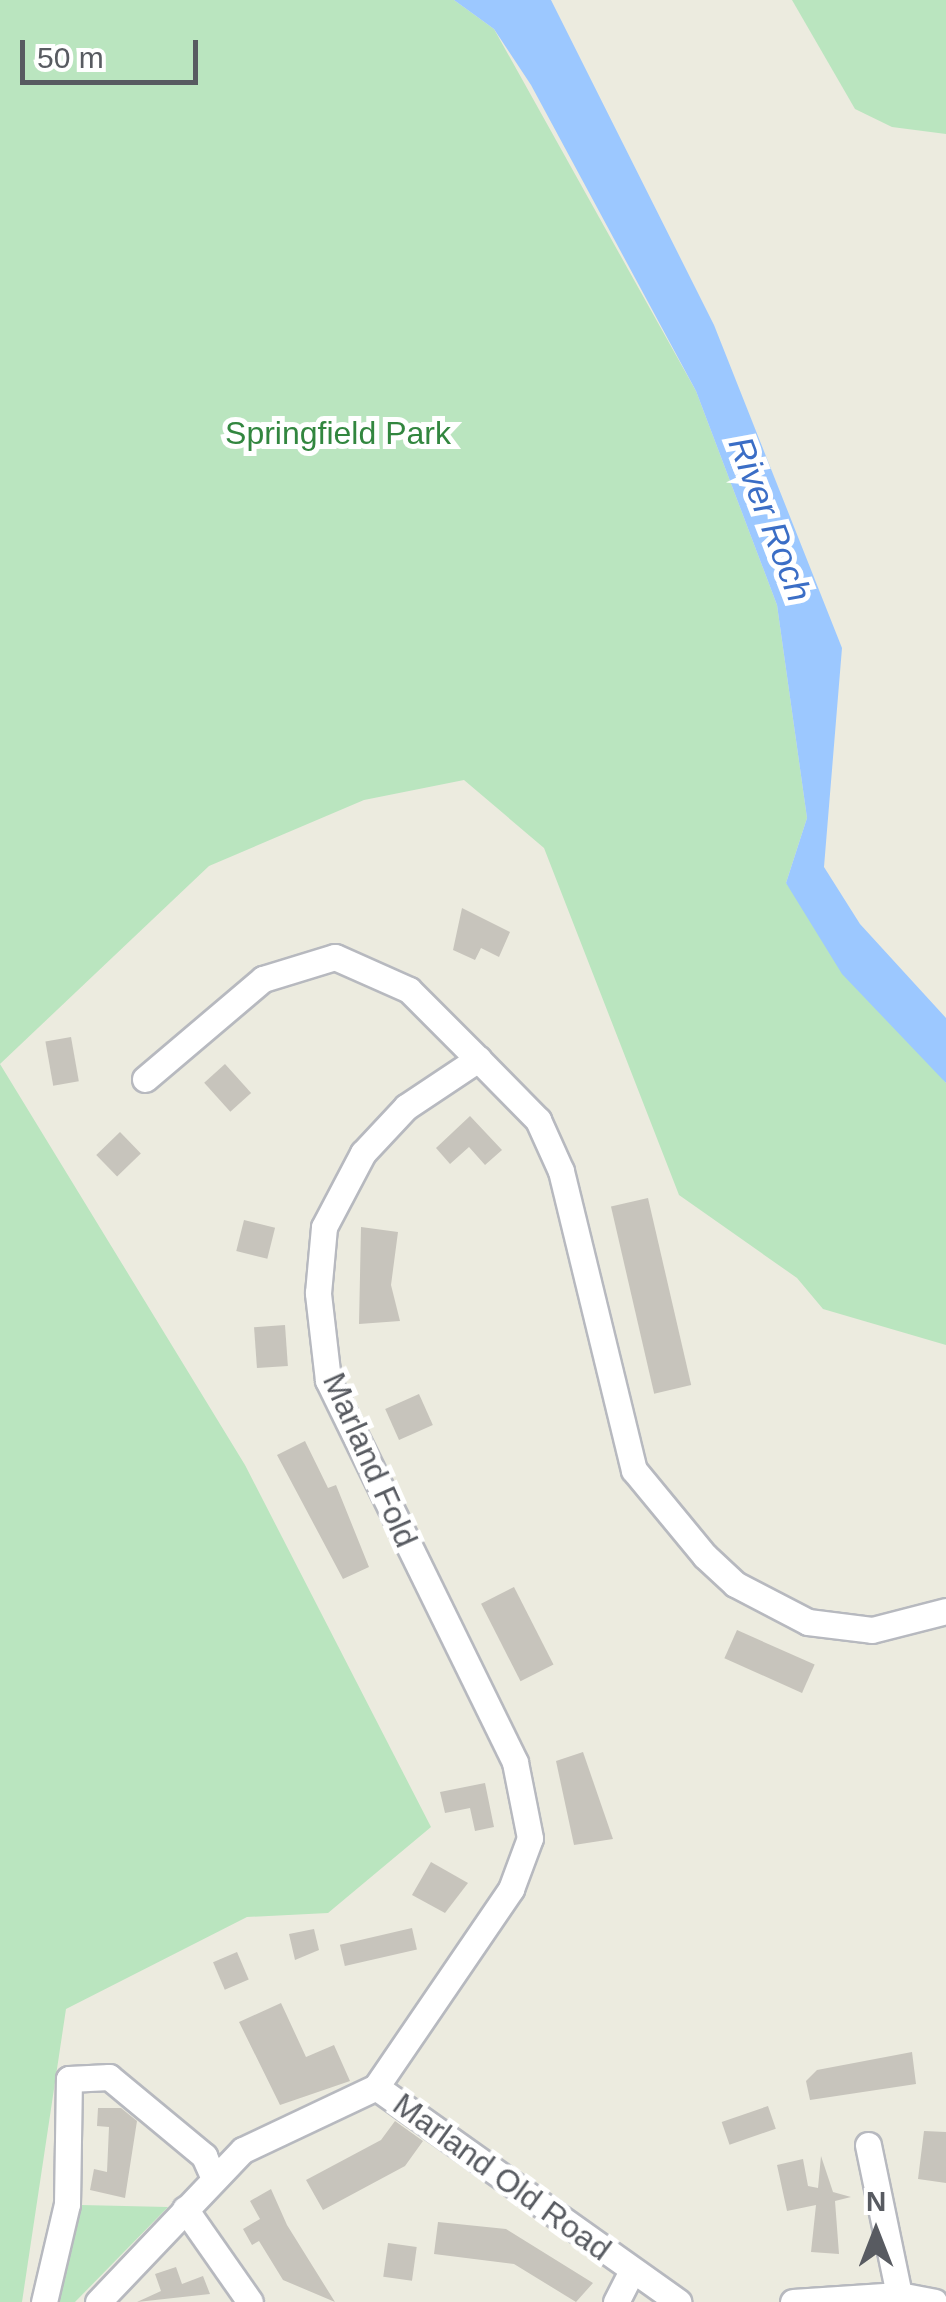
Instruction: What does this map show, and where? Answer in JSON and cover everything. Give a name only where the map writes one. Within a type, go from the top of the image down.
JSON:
[{"type":"street","points":[[145,1080],[263,979],[335,957],[409,990],[478,1059],[553,1147],[622,1439],[678,1529],[735,1584],[808,1622],[872,1630],[946,1611]]},
{"type":"street","name":"Marland Fold","points":[[376,2087],[511,1889],[530,1825],[515,1762],[328,1380],[319,1261],[324,1227],[363,1153],[406,1107],[478,1059]]},
{"type":"street","points":[[44,2302],[67,2204],[69,2079],[109,2077],[204,2156],[214,2178]]},
{"type":"street","points":[[98,2302],[243,2150],[376,2087]]},
{"type":"street","name":"Marland Old Road","points":[[376,2087],[678,2302]]},
{"type":"street","points":[[868,2145],[899,2295]]},
{"type":"street","points":[[185,2209],[241,2299]]},
{"type":"street","points":[[616,2302],[632,2271]]},
{"type":"street","points":[[793,2302],[899,2295],[934,2302]]},
{"type":"green space","name":"Springfield Park","points":[[0,0],[454,0],[494,29],[696,391],[777,605],[807,818],[786,883],[946,1083],[946,1345],[823,1309],[797,1278],[679,1195],[544,848],[464,780],[364,800],[209,866],[0,1064]]},
{"type":"green space","points":[[792,0],[946,0],[946,134],[892,127],[855,109]]},
{"type":"green space","points":[[0,1064],[245,1465],[431,1827],[328,1913],[247,1917],[66,2009],[22,2302],[0,2302]]},
{"type":"green space","points":[[81,2205],[168,2207],[75,2302],[55,2302]]},
{"type":"water","name":"River Roch","points":[[454,0],[551,0],[714,325],[842,648],[824,867],[860,924],[946,1018],[946,1083],[842,974],[786,883],[807,818],[777,605],[696,391],[531,85],[494,29]]},
{"type":"building","points":[[462,908],[510,932],[499,957],[481,948],[475,960],[453,950]]},
{"type":"building","points":[[71,1037],[79,1081],[53,1086],[45,1042]]},
{"type":"building","points":[[225,1064],[251,1093],[230,1112],[204,1083]]},
{"type":"building","points":[[470,1116],[502,1150],[485,1165],[469,1147],[450,1164],[436,1148]]},
{"type":"building","points":[[120,1132],[141,1154],[117,1177],[96,1155]]},
{"type":"building","points":[[648,1198],[691,1385],[654,1394],[611,1207]]},
{"type":"building","points":[[244,1220],[275,1228],[267,1259],[236,1251]]},
{"type":"building","points":[[361,1227],[398,1232],[391,1285],[400,1321],[359,1324]]},
{"type":"building","points":[[285,1325],[288,1366],[257,1368],[254,1327]]},
{"type":"building","points":[[419,1394],[433,1425],[399,1440],[385,1409]]},
{"type":"building","points":[[305,1441],[328,1488],[336,1485],[369,1567],[343,1579],[277,1455]]},
{"type":"building","points":[[514,1587],[553,1665],[521,1681],[481,1604]]},
{"type":"building","points":[[737,1630],[815,1665],[802,1693],[724,1658]]},
{"type":"building","points":[[583,1752],[613,1839],[574,1845],[556,1761]]},
{"type":"building","points":[[485,1783],[494,1827],[475,1831],[470,1808],[445,1813],[440,1792]]},
{"type":"building","points":[[431,1862],[468,1883],[445,1913],[412,1895]]},
{"type":"building","points":[[412,1928],[417,1949],[345,1966],[340,1945]]},
{"type":"building","points":[[314,1929],[319,1950],[295,1960],[289,1934]]},
{"type":"building","points":[[237,1952],[249,1980],[225,1990],[213,1962]]},
{"type":"building","points":[[281,2003],[306,2057],[334,2045],[350,2081],[280,2105],[239,2022]]},
{"type":"building","points":[[912,2052],[916,2084],[810,2100],[806,2081],[817,2070]]},
{"type":"building","points":[[768,2106],[776,2129],[729,2145],[722,2122]]},
{"type":"building","points":[[98,2108],[121,2108],[137,2121],[125,2198],[90,2190],[94,2169],[107,2172],[109,2127],[97,2126]]},
{"type":"building","points":[[395,2121],[423,2141],[405,2166],[323,2210],[306,2180],[381,2140]]},
{"type":"building","points":[[924,2131],[946,2132],[946,2183],[918,2179]]},
{"type":"building","points":[[821,2156],[833,2192],[851,2197],[835,2201],[839,2254],[811,2252],[816,2205],[787,2211],[777,2165],[803,2159],[808,2186],[818,2188]]},
{"type":"building","points":[[271,2189],[287,2225],[335,2302],[283,2280],[259,2241],[252,2245],[243,2229],[260,2219],[250,2201]]},
{"type":"building","points":[[438,2222],[506,2229],[593,2283],[576,2302],[514,2264],[434,2254]]},
{"type":"building","points":[[388,2243],[417,2247],[412,2281],[383,2277]]},
{"type":"building","points":[[176,2267],[182,2284],[203,2276],[210,2294],[137,2302],[161,2291],[155,2274]]}]
